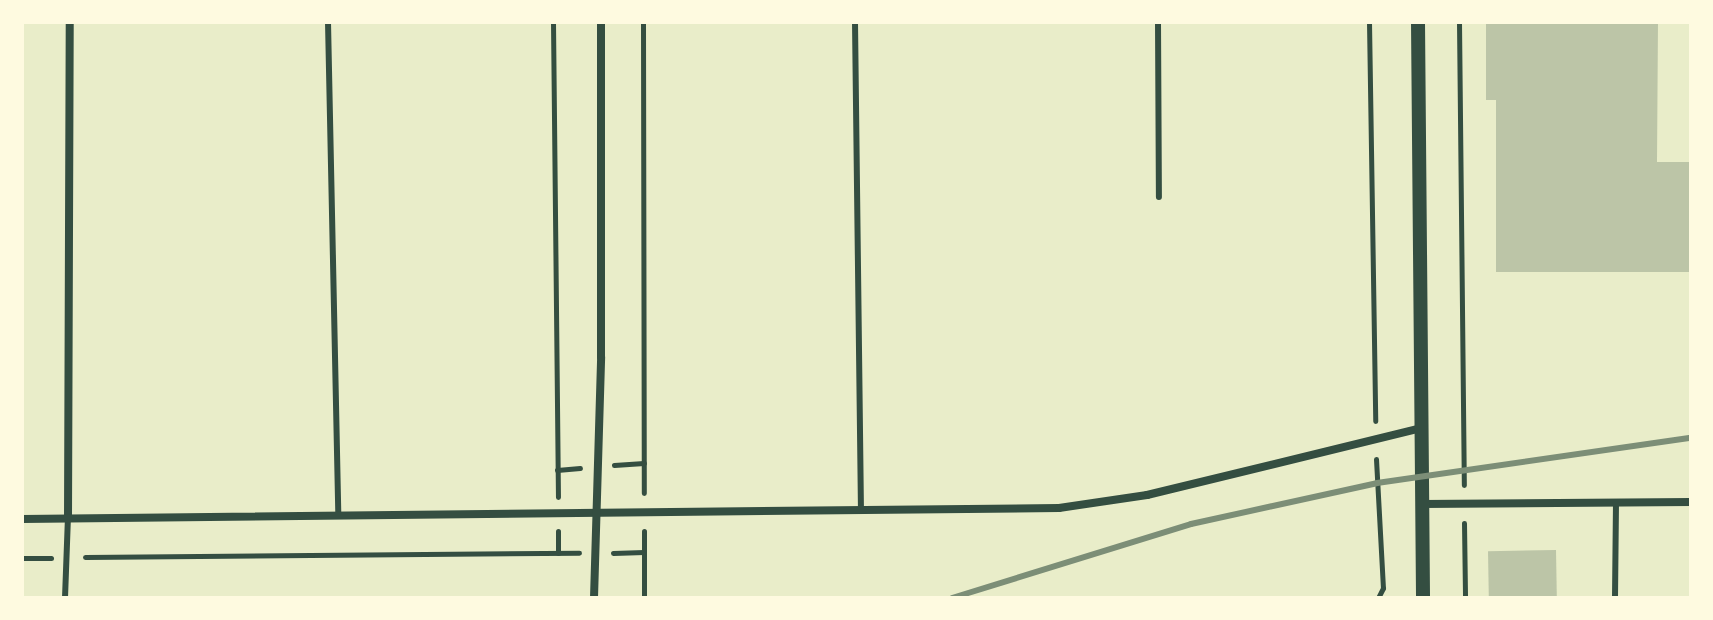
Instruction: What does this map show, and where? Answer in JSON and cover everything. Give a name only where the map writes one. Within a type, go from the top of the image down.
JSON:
[{"type":"street","points":[[68,518],[70,22]]},
{"type":"street","points":[[594,598],[594,513],[601,357],[601,22]]},
{"type":"street","points":[[1418,22],[1423,598]]},
{"type":"street","points":[[22,519],[1059,508],[1147,495],[1421,428]]},
{"type":"street","points":[[1422,504],[1691,502]]},
{"type":"lane","points":[[328,22],[338,515]]},
{"type":"lane","points":[[855,22],[861,510]]},
{"type":"lane","points":[[1158,22],[1159,197]]},
{"type":"lane","points":[[1615,598],[1616,502]]},
{"type":"lane","points":[[65,598],[68,518]]},
{"type":"path","points":[[553,22],[558,553]]},
{"type":"path","points":[[643,22],[644,598]]},
{"type":"path","points":[[1369,22],[1376,437],[1383,588],[1378,598]]},
{"type":"path","points":[[1459,22],[1465,598]]},
{"type":"path","points":[[22,558],[644,552]]},
{"type":"building","points":[[1486,22],[1658,22],[1657,162],[1691,162],[1691,272],[1496,272],[1496,100],[1486,100]]},
{"type":"building","points":[[1556,550],[1557,598],[1489,598],[1488,551]]},
{"type":"railway","points":[[952,598],[1191,524],[1377,483],[1691,438]]}]
